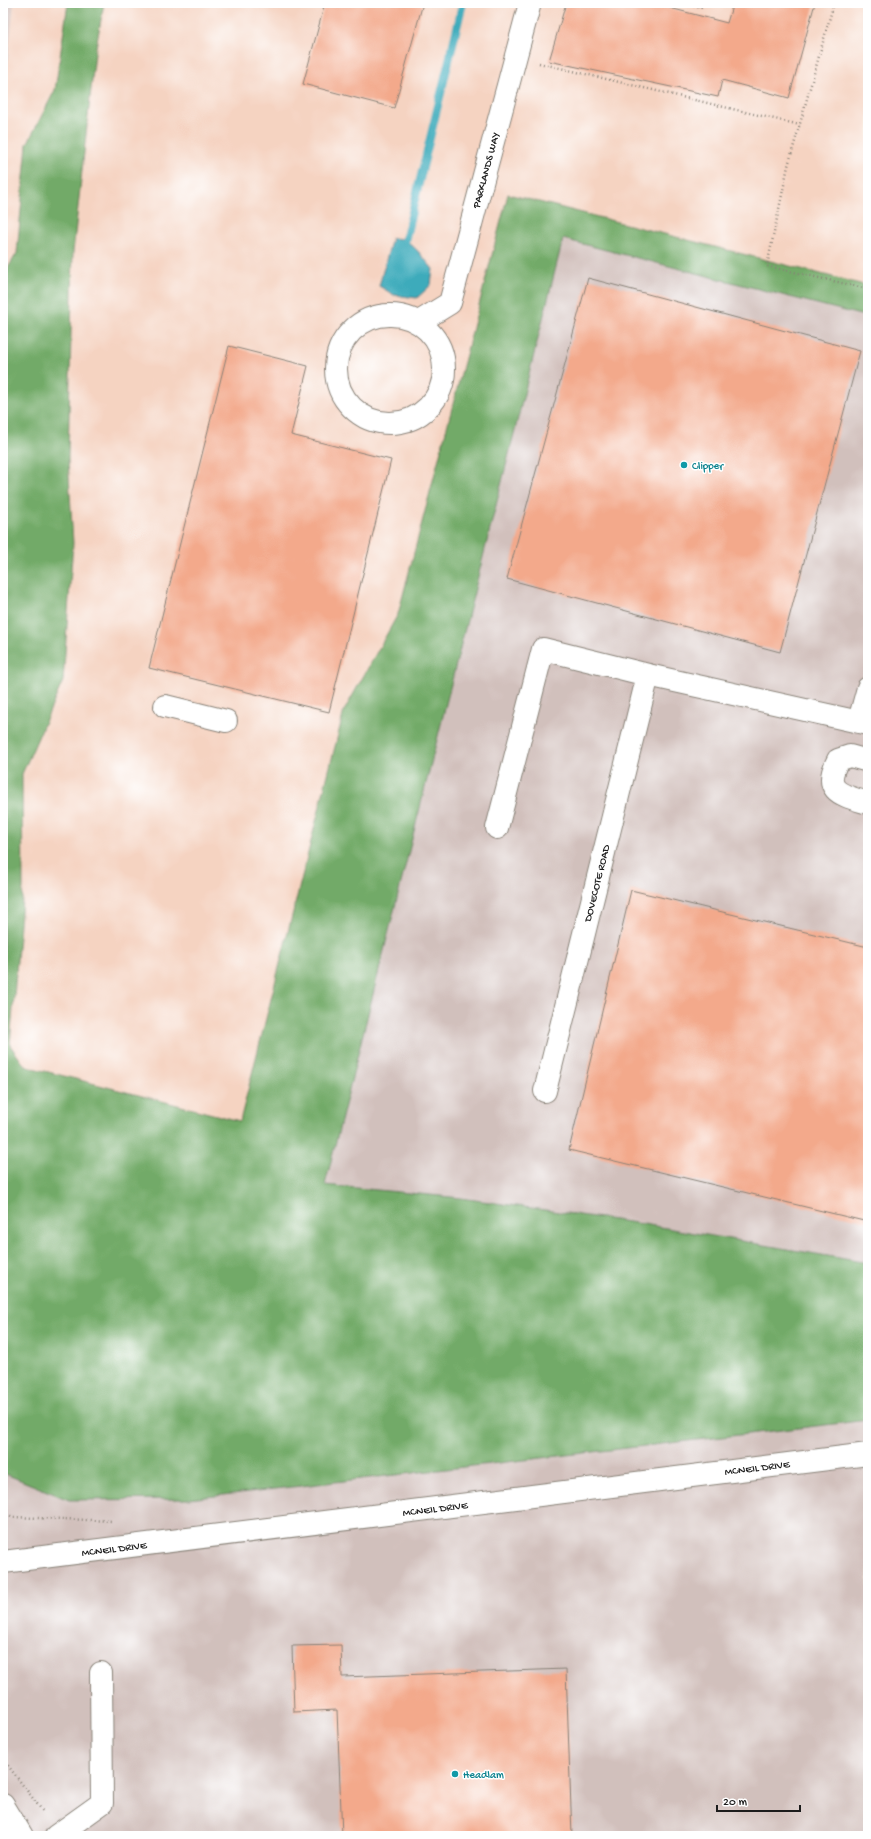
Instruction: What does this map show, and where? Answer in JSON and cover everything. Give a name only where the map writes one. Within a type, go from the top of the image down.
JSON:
[{"type":"street","name":"PARKLANDS WAY","points":[[419,322],[450,303],[530,3]]},
{"type":"street","points":[[393,314],[419,322],[434,335],[443,352],[444,379],[438,397],[425,412],[408,421],[389,424],[364,417],[349,405],[339,388],[335,367],[339,348],[349,332],[357,325],[374,316],[393,314]]},
{"type":"street","points":[[498,828],[543,649],[648,675],[863,722],[868,688]]},
{"type":"street","name":"DOVECOTE ROAD","points":[[545,1091],[648,675]]},
{"type":"street","points":[[165,706],[226,721]]},
{"type":"street","points":[[868,761],[850,756],[838,760],[833,769],[832,782],[835,791],[843,796],[868,803]]},
{"type":"street","name":"MCNEIL DRIVE","points":[[3,1562],[868,1454]]},
{"type":"street","points":[[58,1835],[102,1803],[101,1673]]},
{"type":"street","points":[[3,1805],[22,1836]]},
{"type":"path","points":[[682,3],[702,8],[703,3]]},
{"type":"path","points":[[834,3],[788,166],[767,266],[868,289]]},
{"type":"path","points":[[552,66],[800,125]]},
{"type":"path","points":[[3,1759],[58,1835]]},
{"type":"shaded area","points":[[3,3],[14,3],[3,108]]},
{"type":"shaded area","points":[[14,3],[868,3],[868,317],[563,239],[325,1185],[3,1153],[3,108]]},
{"type":"shaded area","points":[[563,239],[868,317],[868,1836],[3,1836],[3,1153],[325,1185]]},
{"type":"green space","points":[[68,3],[104,3],[95,53],[73,252],[68,459],[73,543],[63,681],[22,774],[23,888],[10,1045],[25,1066],[240,1121],[344,711],[398,614],[508,194],[868,286],[868,317],[563,239],[325,1185],[461,1198],[643,1224],[868,1263],[868,1420],[189,1499],[69,1500],[3,1473],[3,276],[17,253],[27,144],[55,90]]},
{"type":"water","points":[[392,238],[405,239],[417,250],[433,269],[431,285],[417,298],[394,295],[379,286]]},
{"type":"building","points":[[325,3],[423,3],[394,108],[303,84]]},
{"type":"building","points":[[566,3],[651,3],[727,23],[733,3],[815,3],[789,98],[722,80],[718,97],[549,61]]},
{"type":"building","name":"Clipper","points":[[588,278],[860,351],[780,652],[507,579]]},
{"type":"building","points":[[229,346],[308,366],[291,435],[391,460],[329,712],[149,668]]},
{"type":"building","points":[[631,890],[868,947],[868,1222],[569,1150]]},
{"type":"building","name":"Headlam","points":[[341,1645],[342,1677],[566,1669],[572,1836],[342,1836],[337,1710],[294,1712],[292,1646]]},
{"type":"waterway","points":[[403,249],[463,3]]},
{"type":"place","name":"Clipper","points":[[684,465]]},
{"type":"place","name":"Headlam","points":[[455,1774]]}]
